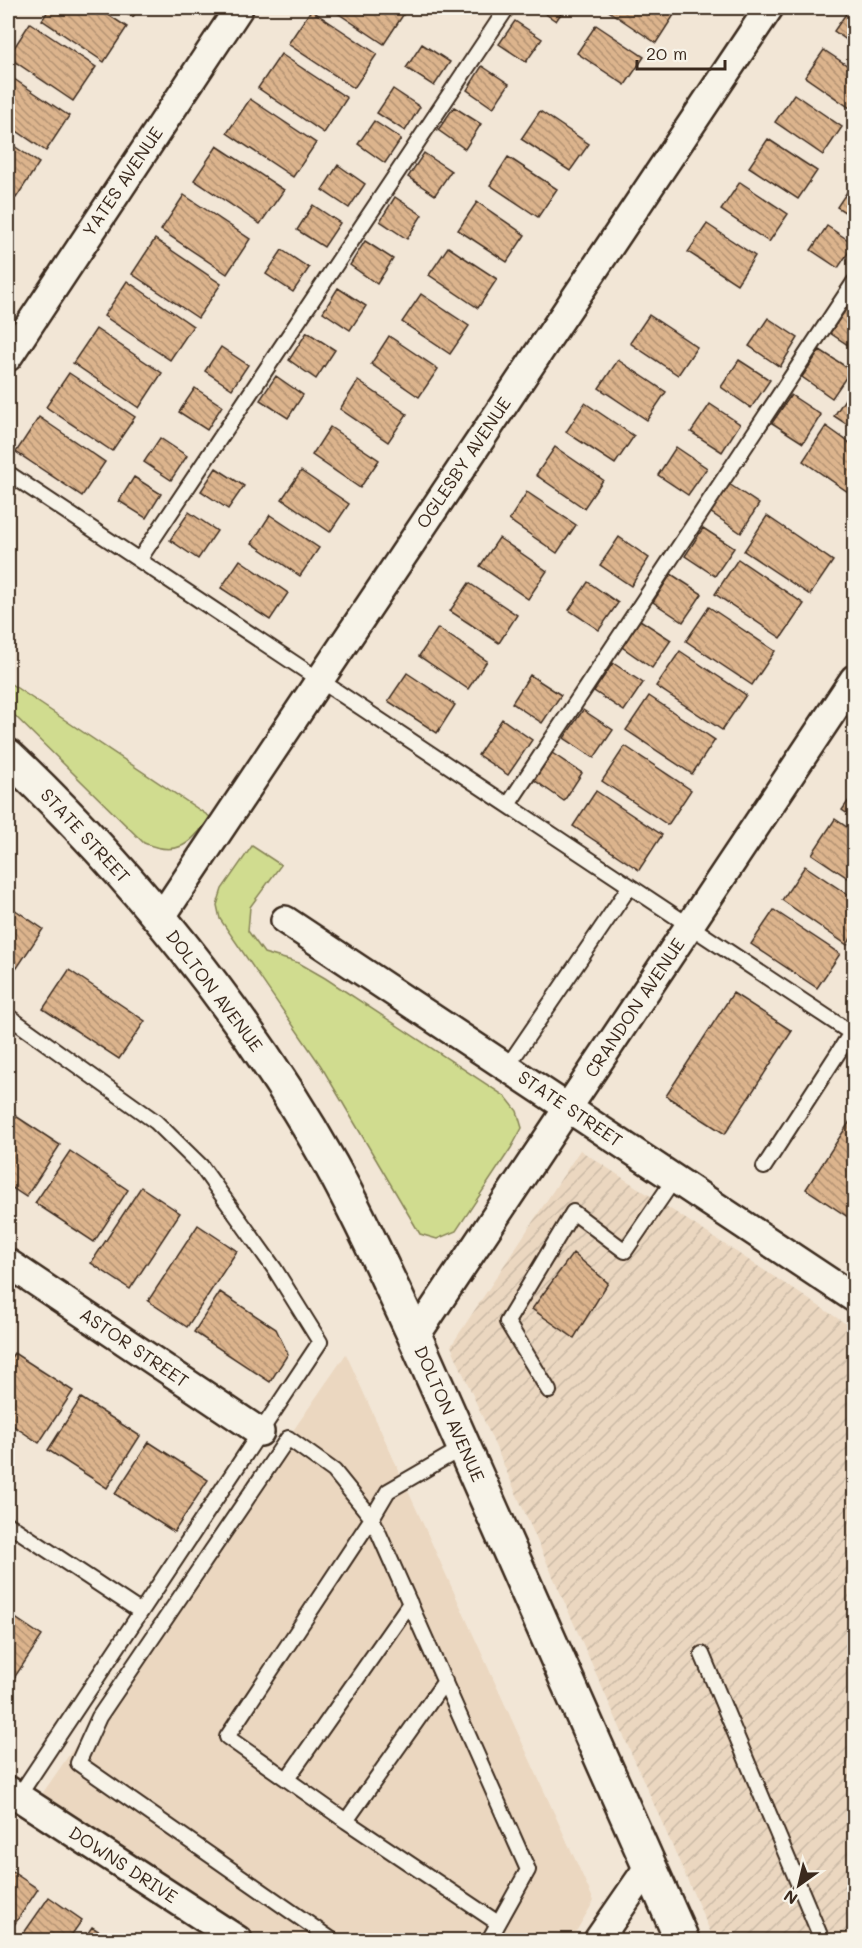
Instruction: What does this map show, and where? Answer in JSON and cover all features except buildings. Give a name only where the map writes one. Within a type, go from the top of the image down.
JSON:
[{"type":"street","name":"YATES AVENUE","points":[[8,357],[239,8]]},
{"type":"street","name":"OGLESBY AVENUE","points":[[160,919],[769,8]]},
{"type":"street","name":"CRANDON AVENUE","points":[[415,1337],[855,679]]},
{"type":"street","name":"STATE STREET","points":[[8,756],[81,829],[160,919]]},
{"type":"street","name":"DOLTON AVENUE","points":[[160,919],[227,1005],[276,1077],[330,1164],[370,1241],[415,1337],[682,1941]]},
{"type":"street","name":"STATE STREET","points":[[285,920],[855,1298]]},
{"type":"street","name":"ASTOR STREET","points":[[8,1263],[260,1432]]},
{"type":"street","name":"DOWNS DRIVE","points":[[13,1793],[238,1941]]},
{"type":"street","points":[[598,1941],[649,1866]]},
{"type":"lane","points":[[139,560],[507,8]]},
{"type":"lane","points":[[508,805],[855,282]]},
{"type":"lane","points":[[8,473],[853,1034],[764,1167]]},
{"type":"lane","points":[[507,1067],[630,886]]},
{"type":"lane","points":[[8,1016],[156,1122],[201,1166],[274,1268],[320,1342],[141,1612],[13,1793]]},
{"type":"lane","points":[[549,1391],[507,1322],[573,1212],[625,1251],[675,1179]]},
{"type":"lane","points":[[332,1941],[78,1763],[99,1717],[288,1438],[334,1471],[372,1518],[528,1870],[489,1941]]},
{"type":"lane","points":[[464,1447],[388,1491],[226,1737],[498,1923]]},
{"type":"lane","points":[[8,1524],[141,1612]]},
{"type":"lane","points":[[287,1779],[410,1603]]},
{"type":"lane","points":[[702,1654],[822,1941]]},
{"type":"lane","points":[[346,1821],[445,1681]]},
{"type":"shaded area","points":[[580,1150],[854,1329],[854,1940],[714,1940],[451,1346]]},
{"type":"shaded area","points":[[346,1354],[594,1901],[571,1940],[258,1940],[40,1797]]},
{"type":"green space","points":[[8,682],[210,817],[196,835],[182,846],[166,849],[144,843],[8,709]]},
{"type":"green space","points":[[252,846],[281,865],[250,907],[248,931],[264,953],[299,963],[325,978],[506,1097],[517,1111],[522,1128],[456,1231],[437,1239],[420,1234],[321,1066],[220,919],[217,905],[222,889]]}]
